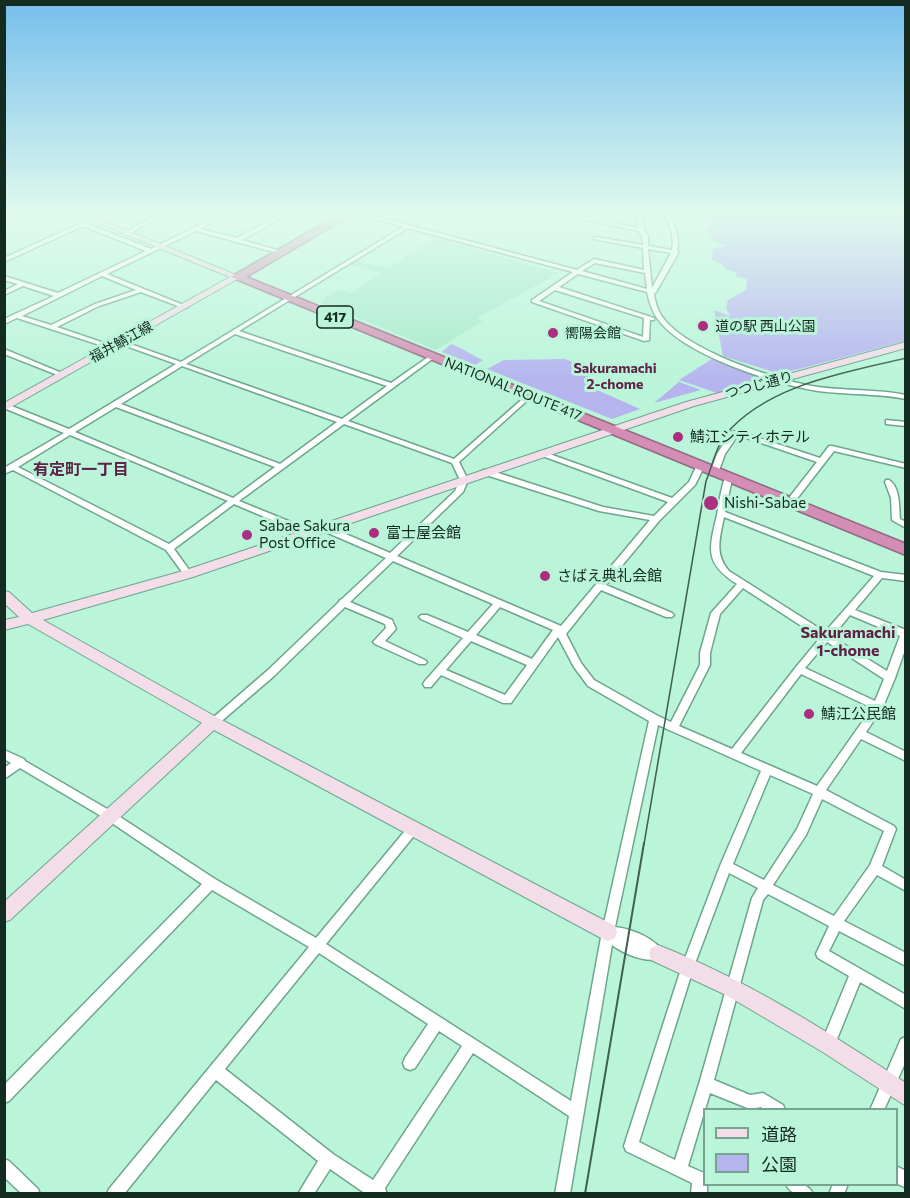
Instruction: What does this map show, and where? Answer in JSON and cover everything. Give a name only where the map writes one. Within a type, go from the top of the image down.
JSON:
[{"type":"highway","points":[[237,277],[249,270]]},
{"type":"highway","name":"NATIONAL ROUTE 417","points":[[237,277],[906,550]]},
{"type":"street","points":[[4,322],[110,270]]},
{"type":"street","points":[[220,270],[237,277]]},
{"type":"street","points":[[4,472],[335,270]]},
{"type":"street","points":[[566,270],[653,292]]},
{"type":"street","points":[[582,270],[534,301],[646,340],[646,319]]},
{"type":"street","points":[[638,270],[648,272],[653,292]]},
{"type":"street","points":[[666,270],[652,298],[660,319],[666,327],[705,350],[779,380],[820,389],[906,397]]},
{"type":"street","points":[[101,274],[185,307]]},
{"type":"street","name":"福井鯖江線","points":[[6,406],[237,277]]},
{"type":"street","points":[[4,278],[58,296]]},
{"type":"street","points":[[4,293],[23,284]]},
{"type":"street","points":[[556,288],[646,319],[660,319]]},
{"type":"street","points":[[50,328],[97,305],[141,290]]},
{"type":"street","points":[[4,914],[213,722],[271,674],[459,492],[464,480],[454,462],[183,364],[50,328],[17,316]]},
{"type":"street","points":[[235,332],[390,386]]},
{"type":"street","name":"つつじ通り","points":[[4,625],[188,574],[614,429],[906,345]]},
{"type":"street","points":[[4,351],[62,375]]},
{"type":"street","points":[[169,548],[433,356]]},
{"type":"street","points":[[454,462],[529,396]]},
{"type":"street","points":[[116,404],[279,466]]},
{"type":"street","points":[[6,406],[310,533]]},
{"type":"street","points":[[889,422],[906,424]]},
{"type":"street","points":[[822,460],[738,433],[734,434],[721,454],[714,473],[723,514],[714,547],[720,566],[890,678]]},
{"type":"street","points":[[789,503],[832,448],[906,466]]},
{"type":"street","points":[[541,453],[672,501]]},
{"type":"street","points":[[13,466],[169,548],[188,574]]},
{"type":"street","points":[[486,472],[602,509],[656,519]]},
{"type":"street","points":[[440,671],[507,700],[561,630],[672,501],[692,483],[714,473]]},
{"type":"street","points":[[889,482],[895,498],[896,520],[906,526]]},
{"type":"street","points":[[723,514],[880,575],[906,578]]},
{"type":"street","points":[[324,528],[561,630],[577,665],[591,683],[654,719],[819,792],[890,829],[875,868],[836,923],[822,954],[906,1003]]},
{"type":"street","points":[[733,755],[799,669],[880,575]]},
{"type":"street","points":[[674,726],[705,665],[705,653],[716,613],[743,583]]},
{"type":"street","points":[[599,586],[669,615]]},
{"type":"street","points":[[4,595],[30,619],[213,722],[608,932],[618,944],[640,953],[658,954],[732,988],[828,1044],[906,1096]]},
{"type":"street","points":[[343,602],[389,622],[391,629],[378,642],[422,662]]},
{"type":"street","points":[[428,684],[499,603]]},
{"type":"street","points":[[679,1170],[706,1084],[758,898],[802,832],[819,792],[878,707],[905,634],[848,611]]},
{"type":"street","points":[[424,617],[534,664]]},
{"type":"street","points":[[799,669],[878,707]]},
{"type":"street","points":[[562,1194],[608,932],[654,719]]},
{"type":"street","points":[[859,733],[906,757]]},
{"type":"street","points":[[4,754],[110,816],[211,884],[317,945],[577,1113]]},
{"type":"street","points":[[4,775],[20,762]]},
{"type":"street","points":[[699,1194],[700,1179],[631,1146],[688,966],[726,866],[767,770]]},
{"type":"street","points":[[114,1194],[413,829]]},
{"type":"street","points":[[726,866],[906,960]]},
{"type":"street","points":[[875,868],[906,886]]},
{"type":"street","points":[[4,1096],[211,884]]},
{"type":"street","points":[[828,1044],[857,973]]},
{"type":"street","points":[[410,1063],[437,1022]]},
{"type":"street","points":[[216,1071],[328,1159],[378,1192],[471,1044]]},
{"type":"street","points":[[878,1108],[906,1044]]},
{"type":"street","points":[[706,1084],[750,1102],[763,1100],[775,1108]]},
{"type":"street","points":[[305,1194],[328,1159]]},
{"type":"street","points":[[4,1166],[33,1194]]},
{"type":"shaded area","points":[[369,270],[548,270],[559,273],[477,318],[483,321],[436,350],[320,302],[338,289],[352,293],[381,273]]},
{"type":"green space","points":[[726,270],[905,270],[905,341],[780,374],[723,356],[714,310],[730,316],[726,308],[728,300],[746,290],[747,279],[736,277],[736,272]]},
{"type":"green space","points":[[451,344],[483,360],[475,365],[442,352]]},
{"type":"green space","points":[[715,357],[760,375],[762,380],[717,393],[679,380]]},
{"type":"green space","points":[[565,359],[582,366],[595,389],[640,409],[612,419],[487,369],[504,360]]},
{"type":"green space","points":[[679,382],[701,390],[654,403]]},
{"type":"tram line","points":[[644,844],[706,481],[720,444],[726,434],[744,417],[764,403],[786,392],[834,375],[906,358]]},
{"type":"tram line","points":[[585,1194],[644,843]]},
{"type":"place","name":"道の駅 西山公園","points":[[703,326]]},
{"type":"place","name":"嚮陽会館","points":[[553,333]]},
{"type":"place","name":"鯖江シティホテル","points":[[678,437]]},
{"type":"place","name":"Nishi-Sabae","points":[[711,503]]},
{"type":"place","name":"富士屋会館","points":[[374,533]]},
{"type":"place","name":"Sabae Sakura Post Office","points":[[247,535]]},
{"type":"place","name":"さばえ典礼会館","points":[[545,576]]},
{"type":"place","name":"鯖江公民館","points":[[809,714]]},
{"type":"district","name":"Sakuramachi 2-chome","points":[[615,376]]},
{"type":"district","name":"有定町一丁目","points":[[81,470]]},
{"type":"district","name":"Sakuramachi 1-chome","points":[[848,642]]}]
